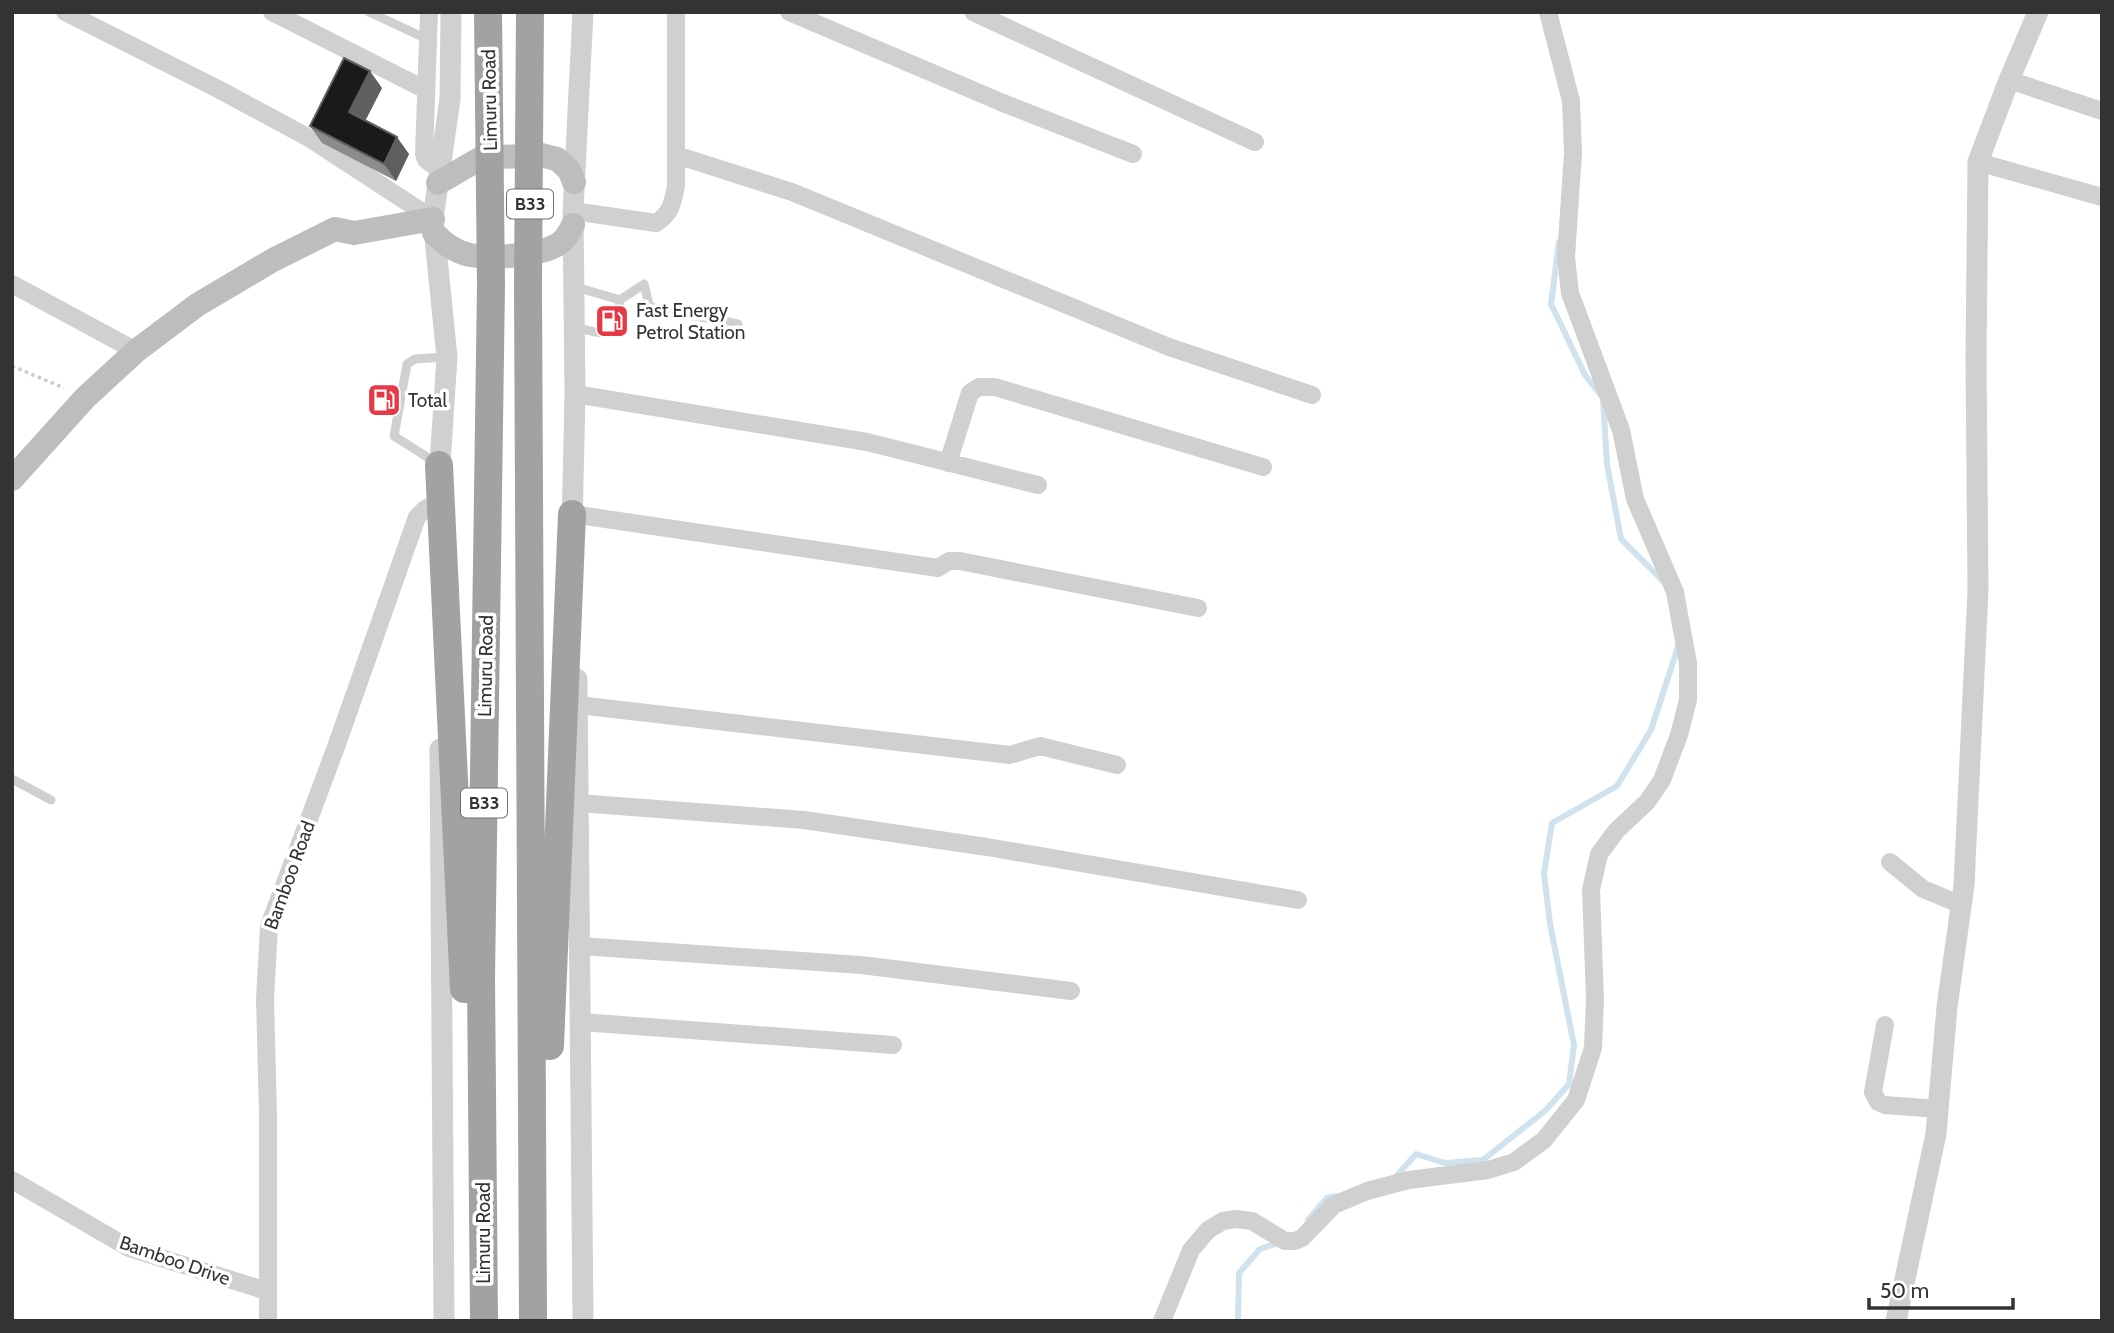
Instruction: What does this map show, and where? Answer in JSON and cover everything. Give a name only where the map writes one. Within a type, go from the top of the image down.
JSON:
[{"type":"highway","name":"Limuru Road","points":[[482,1321],[481,979],[491,285],[488,12]]},
{"type":"highway","name":"Limuru Road","points":[[530,12],[528,287],[536,1321]]},
{"type":"highway","points":[[439,465],[482,1321]]},
{"type":"highway","points":[[536,1321],[572,514]]},
{"type":"main road","points":[[439,176],[481,158],[541,155],[557,159],[569,170],[574,182]]},
{"type":"main road","points":[[14,474],[85,398],[136,351],[208,299],[273,260],[335,229],[354,233],[433,226],[443,244],[469,255],[502,256],[539,252],[562,242],[573,218]]},
{"type":"street","points":[[65,12],[309,138],[433,226]]},
{"type":"street","points":[[272,12],[426,90]]},
{"type":"street","points":[[429,12],[424,154],[439,176]]},
{"type":"street","points":[[444,1321],[439,465],[447,357],[433,226],[450,99],[451,12]]},
{"type":"street","points":[[583,12],[573,218],[575,394],[572,514],[578,705],[583,1321]]},
{"type":"street","points":[[573,218],[656,223],[666,216],[676,186],[676,12]]},
{"type":"street","points":[[789,12],[990,98],[1133,154]]},
{"type":"street","points":[[973,12],[1255,142]]},
{"type":"street","points":[[1161,1321],[1191,1250],[1208,1230],[1223,1221],[1252,1221],[1285,1241],[1295,1241],[1302,1238],[1335,1205],[1367,1191],[1409,1180],[1488,1170],[1514,1162],[1544,1140],[1576,1100],[1593,1048],[1595,999],[1591,890],[1599,854],[1617,830],[1647,802],[1662,780],[1679,735],[1688,700],[1688,663],[1675,592],[1635,499],[1621,430],[1570,293],[1566,257],[1573,153],[1571,101],[1548,12]]},
{"type":"street","points":[[1896,1321],[1936,1134],[1947,1007],[1962,905],[1978,591],[1978,162],[2038,12]]},
{"type":"street","points":[[2009,80],[2102,111]]},
{"type":"street","points":[[676,155],[792,192],[1169,347],[1311,395]]},
{"type":"street","points":[[1978,162],[2102,197]]},
{"type":"street","points":[[12,284],[136,351]]},
{"type":"street","points":[[948,463],[970,393],[979,387],[995,387],[1263,467]]},
{"type":"street","points":[[575,394],[867,442],[1038,485]]},
{"type":"street","name":"Bamboo Road","points":[[268,1321],[265,1000],[269,926],[417,517],[425,509],[439,502]]},
{"type":"street","points":[[572,514],[938,568],[948,561],[960,561],[1198,608]]},
{"type":"street","points":[[578,705],[1010,755],[1040,746],[1117,765]]},
{"type":"street","points":[[578,803],[804,820],[987,847],[1298,900]]},
{"type":"street","points":[[1890,862],[1923,889],[1962,905]]},
{"type":"street","points":[[580,946],[861,965],[1071,991]]},
{"type":"street","points":[[581,1022],[893,1045]]},
{"type":"street","points":[[1885,1026],[1873,1092],[1878,1102],[1885,1105],[1938,1109]]},
{"type":"street","name":"Bamboo Drive","points":[[12,1180],[130,1248],[267,1291]]},
{"type":"lane","points":[[369,12],[427,39]]},
{"type":"lane","points":[[574,327],[610,333],[620,300],[644,284],[649,305],[654,308],[738,324]]},
{"type":"lane","points":[[574,287],[620,300]]},
{"type":"lane","points":[[439,465],[394,436],[407,364],[415,359],[447,357]]},
{"type":"lane","points":[[12,779],[51,800]]},
{"type":"path","points":[[12,366],[85,398]]},
{"type":"building","points":[[344,58],[370,71],[349,112],[397,137],[384,164],[310,126]]},
{"type":"waterway","points":[[1559,242],[1551,304],[1585,375],[1603,398],[1607,464],[1621,539],[1664,582]]},
{"type":"waterway","points":[[1393,1180],[1416,1154],[1445,1163],[1483,1160],[1546,1110],[1569,1084],[1574,1045],[1550,924],[1544,873],[1552,823],[1617,786],[1651,730],[1679,644]]},
{"type":"waterway","points":[[1308,1220],[1327,1198],[1336,1196]]},
{"type":"waterway","points":[[1238,1321],[1239,1273],[1260,1249],[1281,1242]]},
{"type":"place","name":"Fast Energy Petrol Station","points":[[612,321]]},
{"type":"place","name":"Total","points":[[384,400]]}]
